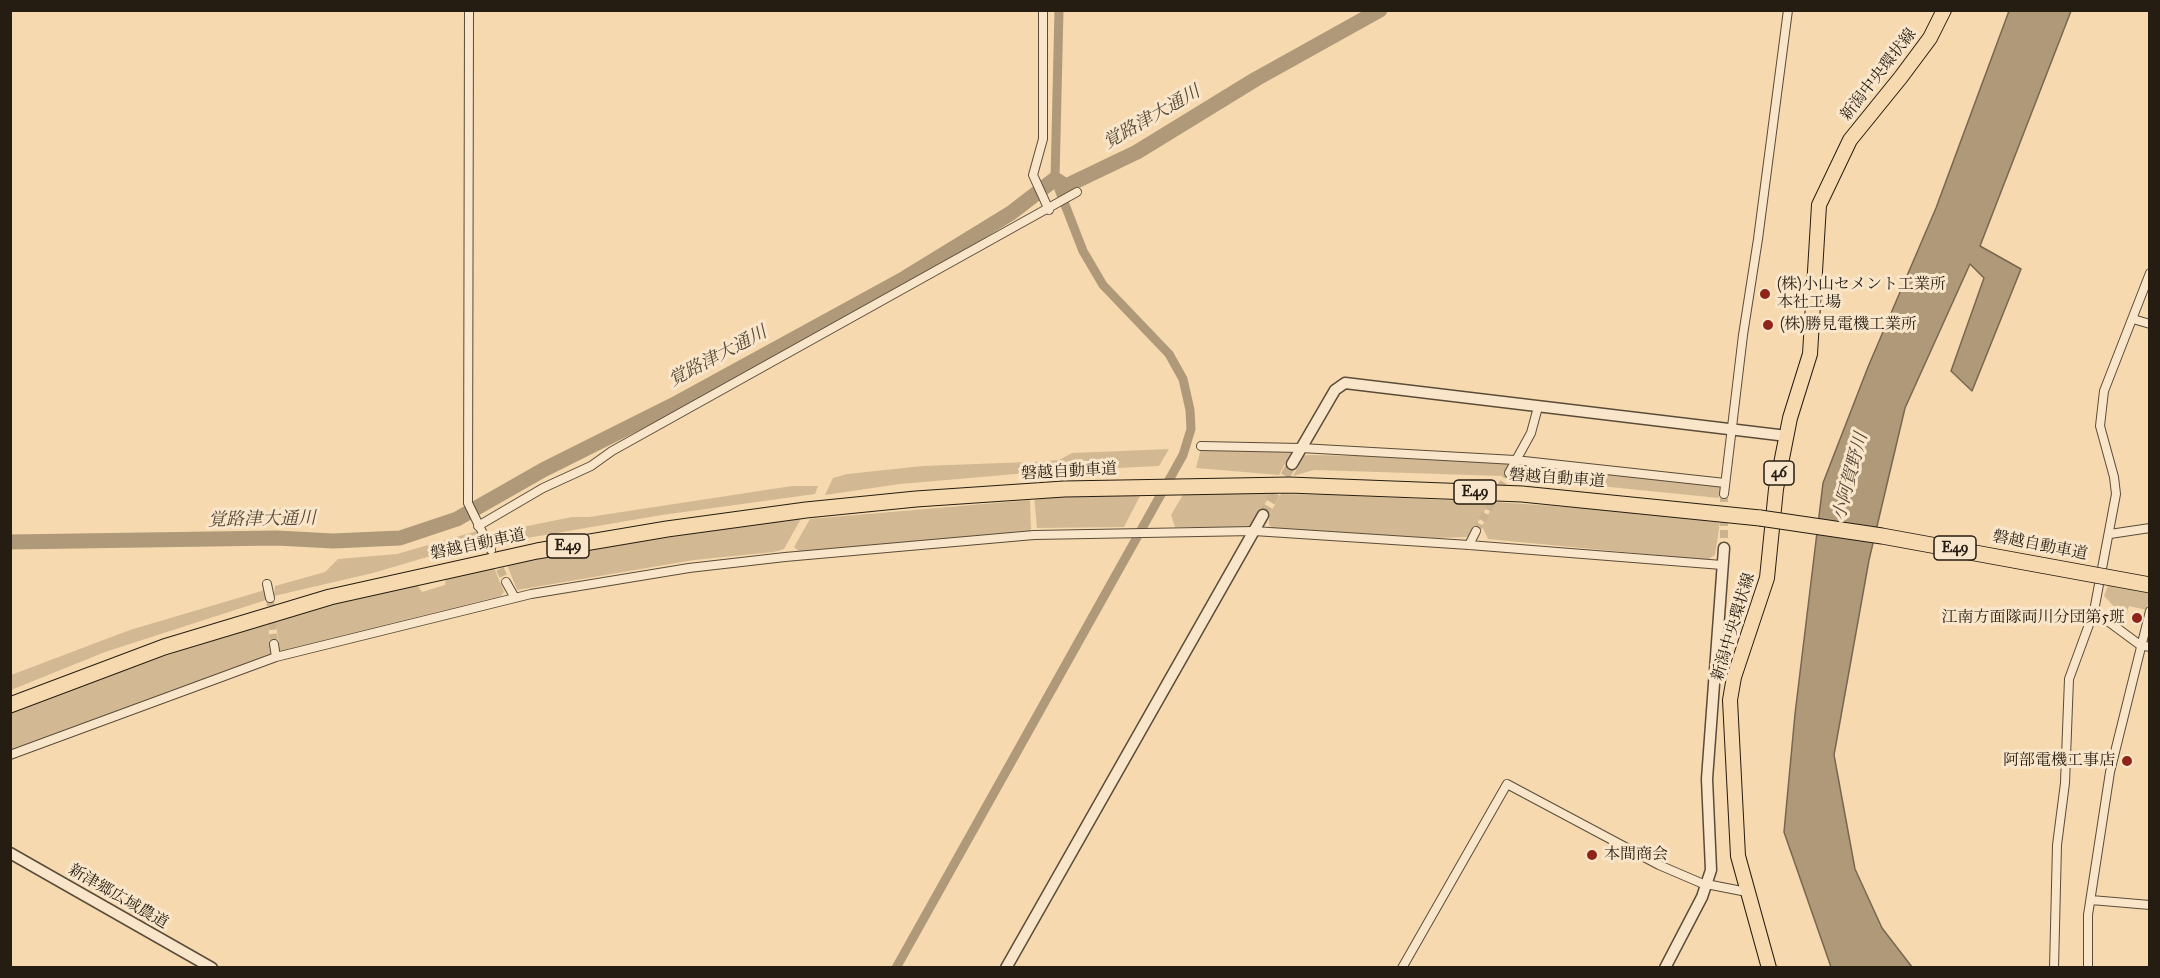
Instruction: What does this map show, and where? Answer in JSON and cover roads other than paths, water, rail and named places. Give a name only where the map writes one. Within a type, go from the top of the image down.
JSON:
[{"type":"highway","name":"磐越自動車道","points":[[10,705],[154,650],[234,625],[330,597],[488,561],[667,529],[806,510],[951,496],[1189,485],[1365,486],[1522,494],[1760,518],[1990,554],[2150,585]]},
{"type":"main road","name":"新潟中央環状線","points":[[1769,968],[1766,950],[1738,856],[1730,700],[1734,677],[1767,578],[1776,489],[1813,334],[1814,250],[1819,205],[1850,140],[1913,62],[1930,38],[1944,10]]},
{"type":"street","points":[[469,10],[469,506],[491,550]]},
{"type":"street","points":[[1043,10],[1043,139],[1034,175],[1050,206]]},
{"type":"street","points":[[1724,494],[1743,335],[1788,10]]},
{"type":"street","points":[[477,523],[591,466],[612,451],[1077,192]]},
{"type":"street","points":[[2054,968],[2055,879],[2066,783],[2069,679],[2094,611],[2110,534],[2115,485],[2100,426],[2104,391],[2150,273]]},
{"type":"street","points":[[2133,319],[2150,324]]},
{"type":"street","points":[[1292,464],[1335,390],[1345,383],[1787,436]]},
{"type":"street","points":[[1509,473],[1532,433],[1538,407]]},
{"type":"street","points":[[1201,446],[1301,448],[1515,460],[1725,483]]},
{"type":"street","points":[[1006,968],[1263,516]]},
{"type":"street","points":[[2110,534],[2150,528]]},
{"type":"street","points":[[10,755],[276,657],[514,598],[689,568],[785,557],[1034,535],[1254,531],[1469,545],[1722,566]]},
{"type":"street","points":[[1469,545],[1476,531]]},
{"type":"street","points":[[1665,968],[1708,884],[1710,853],[1707,779],[1724,548]]},
{"type":"street","points":[[506,582],[514,598]]},
{"type":"street","points":[[267,584],[270,598]]},
{"type":"street","points":[[2094,611],[2145,646]]},
{"type":"street","points":[[2088,968],[2091,900],[2110,772],[2145,646],[2150,611]]},
{"type":"street","points":[[274,644],[276,657]]},
{"type":"street","points":[[1402,968],[1507,784],[1659,865],[1708,884],[1747,892]]},
{"type":"street","name":"新津郷広域農道","points":[[10,854],[212,968]]},
{"type":"street","points":[[2091,900],[2150,905]]},
{"type":"water","name":"小阿賀野川","points":[[2009,11],[2071,11],[1980,246],[2021,269],[1972,391],[1951,371],[1984,278],[1970,264],[1905,408],[1869,560],[1834,755],[1855,869],[1882,928],[1912,967],[1831,967],[1784,832],[1795,714],[1823,483],[1868,367],[1936,208]]},
{"type":"waterway","points":[[896,968],[1183,455],[1191,429],[1190,410],[1183,379],[1169,354],[1103,285],[1083,251],[1055,179],[1059,10]]},
{"type":"waterway","name":"覚路津大通川","points":[[10,542],[277,538],[333,541],[400,538],[457,519],[543,470],[673,405],[905,278],[1011,213],[1055,179],[1066,186],[1137,152],[1256,79],[1380,10]]},
{"type":"tunnel","points":[[1263,515],[1292,464]]},
{"type":"tunnel","points":[[1476,531],[1509,473]]},
{"type":"tunnel","points":[[1724,494],[1724,548]]},
{"type":"tunnel","points":[[495,558],[506,582]]},
{"type":"tunnel","points":[[270,598],[274,644]]},
{"type":"place","name":"(株)小山セメント工業所 本社工場","points":[[1765,294]]},
{"type":"place","name":"(株)勝見電機工業所","points":[[1768,325]]},
{"type":"place","name":"江南方面隊両川分団第5班","points":[[2137,618]]},
{"type":"place","name":"阿部電機工事店","points":[[2127,761]]},
{"type":"place","name":"本間商会","points":[[1592,855]]}]
